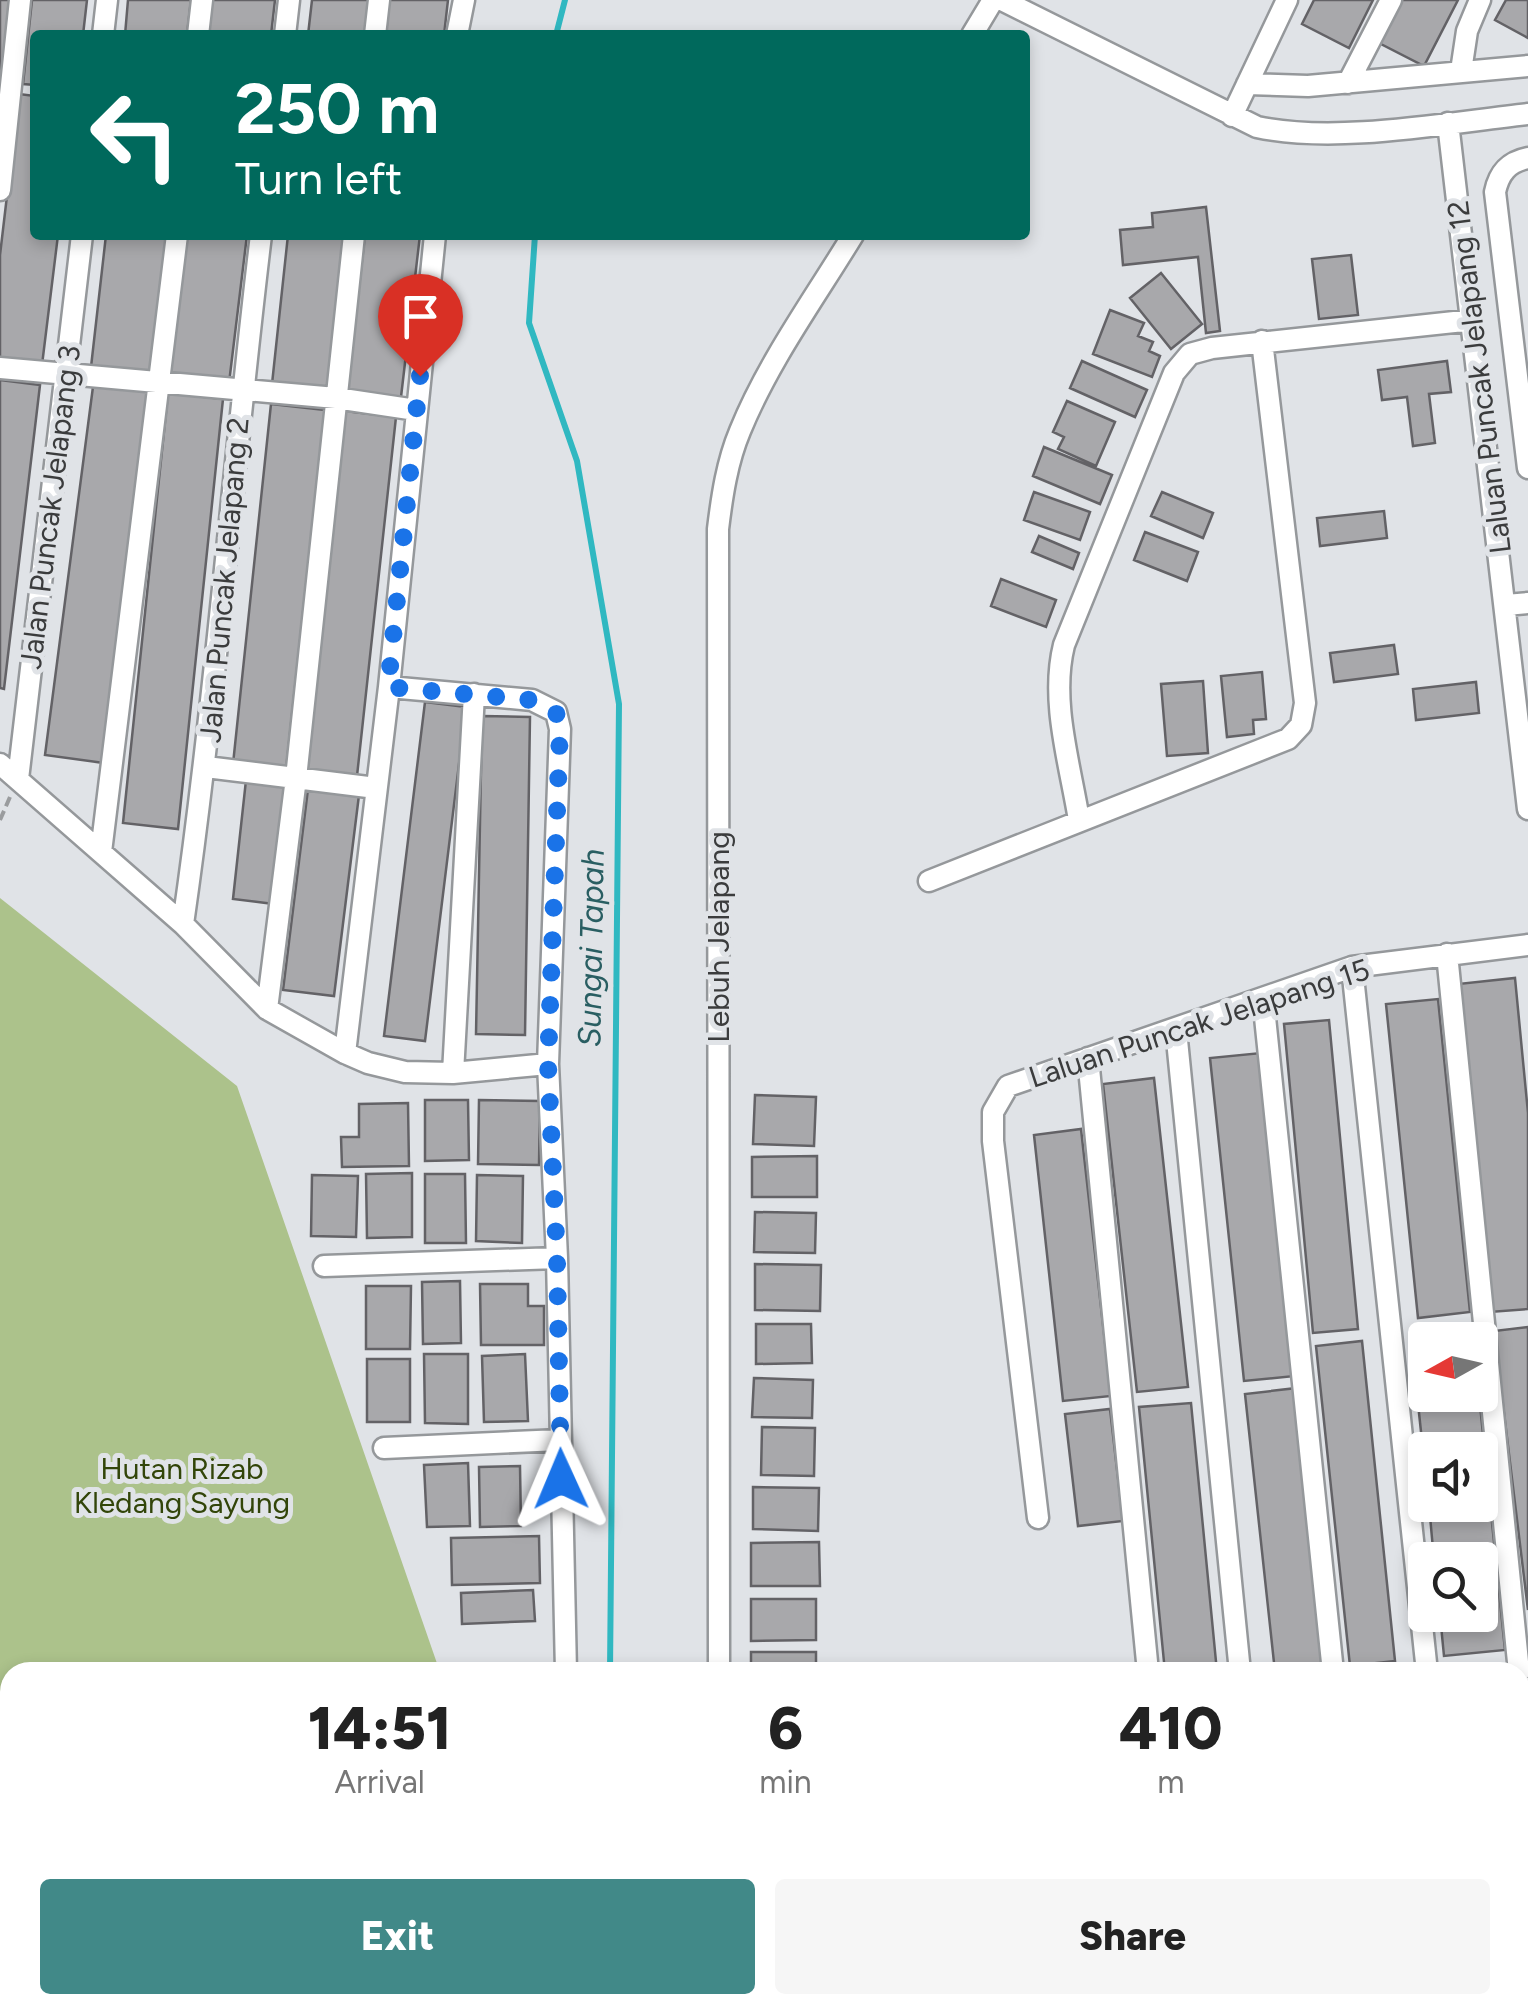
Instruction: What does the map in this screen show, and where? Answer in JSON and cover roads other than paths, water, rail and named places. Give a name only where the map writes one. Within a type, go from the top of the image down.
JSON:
[{"type":"street","points":[[0,190],[20,0]]},
{"type":"street","points":[[104,30],[107,0]]},
{"type":"street","points":[[199,30],[202,0]]},
{"type":"street","points":[[286,30],[289,0]]},
{"type":"street","points":[[376,30],[379,0]]},
{"type":"street","points":[[457,30],[464,0]]},
{"type":"street","points":[[975,30],[994,0]]},
{"type":"street","points":[[1002,0],[1232,116],[1288,134],[1528,114]]},
{"type":"street","points":[[1232,116],[1286,0]]},
{"type":"street","points":[[1348,83],[1391,0]]},
{"type":"street","points":[[1461,71],[1467,31],[1480,0]]},
{"type":"street","points":[[1246,84],[1308,86],[1528,66]]},
{"type":"street","name":"Laluan Puncak Jelapang 12","points":[[1448,123],[1528,810]]},
{"type":"street","name":"Laluan Puncak Jelapang 12","points":[[1528,158],[1508,166],[1498,176],[1495,192],[1528,468]]},
{"type":"street","name":"Jalan Puncak Jelapang 3","points":[[18,778],[81,240]]},
{"type":"street","points":[[101,852],[176,240]]},
{"type":"street","name":"Jalan Puncak Jelapang 2","points":[[184,924],[206,767],[242,388],[260,240]]},
{"type":"street","points":[[267,1009],[296,778],[353,240]]},
{"type":"street","points":[[346,1053],[434,240]]},
{"type":"street","name":"Lebuh Jelapang","points":[[719,1662],[718,529],[724,482],[739,432],[763,384],[849,240]]},
{"type":"street","points":[[1079,820],[1059,693],[1064,645],[1174,373],[1190,354],[1262,341],[1472,320]]},
{"type":"street","points":[[929,881],[1288,739],[1302,725],[1305,702],[1262,341]]},
{"type":"street","points":[[0,368],[242,388],[416,410]]},
{"type":"street","points":[[1506,605],[1528,603]]},
{"type":"street","points":[[388,687],[546,704],[556,712],[560,729],[548,1064],[557,1258],[566,1662]]},
{"type":"street","points":[[454,1073],[474,694]]},
{"type":"street","points":[[0,764],[184,924],[267,1009],[346,1053],[405,1072],[454,1073],[548,1064]]},
{"type":"street","points":[[206,767],[376,788]]},
{"type":"street","name":"Laluan Puncak Jelapang 15","points":[[1038,1518],[993,1141],[993,1112],[1008,1086],[1352,967],[1528,945]]},
{"type":"street","points":[[1448,954],[1518,1662]]},
{"type":"street","points":[[1352,967],[1426,1662]]},
{"type":"street","points":[[1262,998],[1332,1662]]},
{"type":"street","points":[[1176,1030],[1239,1662]]},
{"type":"street","points":[[1088,1058],[1147,1662]]},
{"type":"street","points":[[324,1266],[557,1258]]},
{"type":"street","points":[[384,1448],[560,1440]]},
{"type":"waterway","name":"Sungai Tapah","points":[[557,30],[565,0]]},
{"type":"waterway","name":"Sungai Tapah","points":[[535,240],[529,323],[577,461],[619,704],[610,1662]]},
{"type":"park label","name":"Hutan Rizab Kledang Sayung","points":[[182,1485]]}]
